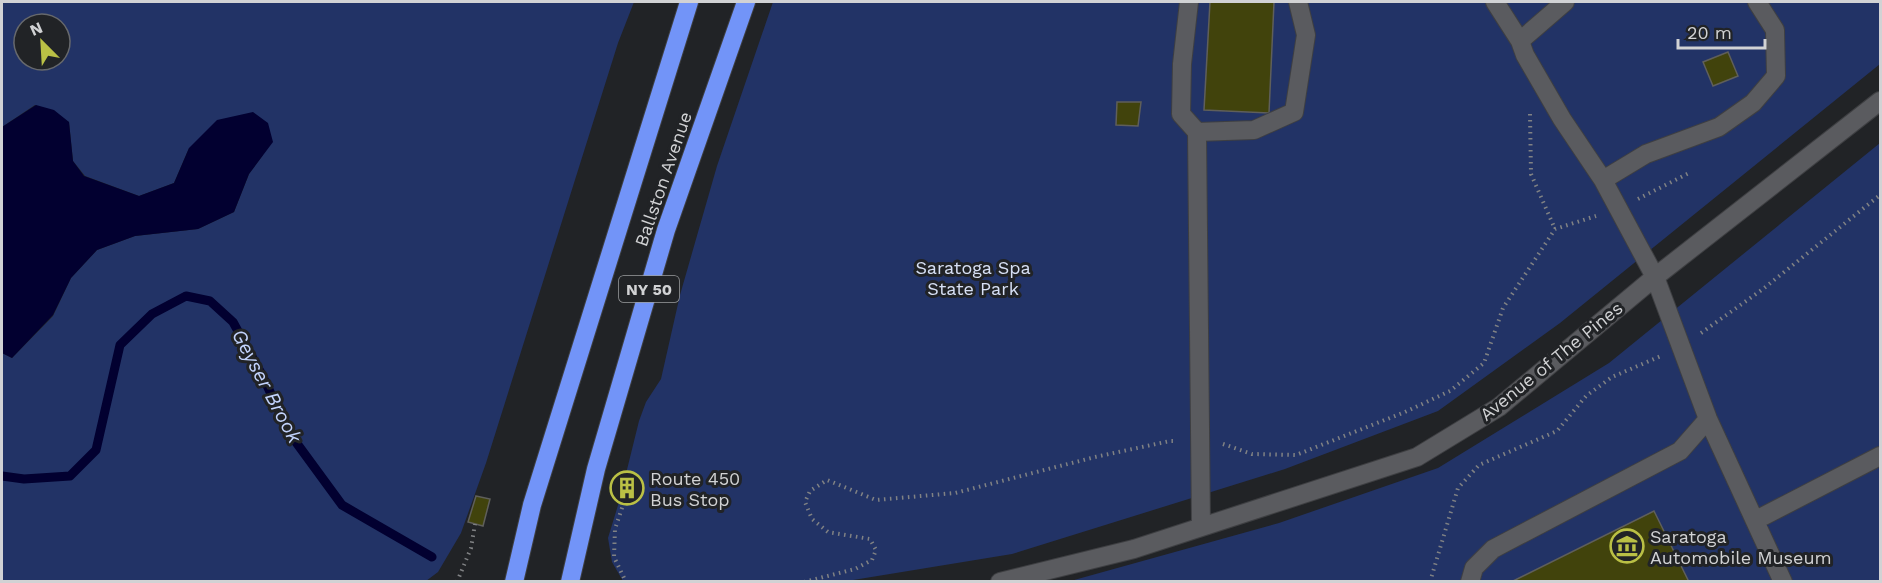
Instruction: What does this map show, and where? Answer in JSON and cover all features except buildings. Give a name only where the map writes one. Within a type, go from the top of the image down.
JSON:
[{"type":"highway","name":"Ballston Avenue","points":[[514,582],[532,506],[689,2]]},
{"type":"highway","name":"Ballston Avenue","points":[[570,582],[596,469],[666,230],[746,2]]},
{"type":"street","points":[[1189,2],[1182,64],[1181,114],[1197,132],[1201,527]]},
{"type":"street","points":[[1197,132],[1254,130],[1294,112],[1306,35],[1298,2]]},
{"type":"street","points":[[1495,2],[1520,41],[1525,55],[1562,119],[1603,180],[1655,277],[1708,419],[1783,582]]},
{"type":"street","points":[[1520,41],[1566,2]]},
{"type":"street","points":[[1603,180],[1646,154],[1719,127],[1753,103],[1776,76],[1775,30],[1757,2]]},
{"type":"street","name":"Avenue of The Pines","points":[[1000,582],[1134,549],[1417,457],[1499,407],[1655,277],[1881,101]]},
{"type":"street","points":[[1470,582],[1474,568],[1493,549],[1680,451],[1708,419]]},
{"type":"street","points":[[1756,520],[1881,456]]},
{"type":"path","points":[[1530,112],[1532,174],[1555,229]]},
{"type":"path","points":[[1637,199],[1690,172]]},
{"type":"path","points":[[1430,582],[1458,488],[1479,465],[1557,431],[1586,396],[1612,377],[1681,347],[1763,289],[1881,195]]},
{"type":"path","points":[[1216,444],[1224,444],[1252,454],[1296,455],[1387,420],[1450,391],[1484,363],[1503,308],[1555,229],[1602,214]]},
{"type":"path","points":[[804,582],[855,569],[872,560],[876,550],[870,539],[828,532],[812,519],[805,502],[810,491],[826,480],[876,500],[955,493],[1095,457],[1170,441],[1187,442]]},
{"type":"path","points":[[624,502],[615,528],[614,557],[626,582]]},
{"type":"path","points":[[457,582],[471,548],[475,524]]},
{"type":"green space","points":[[2,2],[634,2],[618,43],[486,463],[461,533],[438,572],[426,581],[2,581],[2,353],[12,358],[53,316],[71,278],[97,250],[135,236],[198,229],[234,212],[249,174],[263,155],[189,148],[174,183],[139,196],[85,176],[73,161],[69,122],[35,105],[2,127]]},
{"type":"green space","name":"Saratoga Spa State Park","points":[[773,2],[1880,2],[1880,64],[1560,323],[1438,411],[1285,469],[1012,554],[847,581],[623,581],[612,562],[608,538],[639,421],[646,402],[661,379],[680,295],[717,166]]},
{"type":"green space","points":[[1880,143],[1880,581],[1067,582],[1279,523],[1438,468],[1609,363]]},
{"type":"shaded area","points":[[36,105],[54,110],[69,122],[73,161],[84,176],[139,196],[174,183],[189,148],[217,120],[253,112],[268,123],[273,142],[249,174],[234,212],[198,229],[135,236],[97,250],[71,278],[53,315],[12,358],[2,353],[2,127]]},
{"type":"waterway","name":"Geyser Brook","points":[[2,476],[24,479],[70,476],[96,450],[120,345],[152,314],[186,296],[210,301],[233,322],[262,375],[290,434],[342,505],[432,557]]},
{"type":"place","name":"Route 450 Bus Stop","points":[[627,488]]},
{"type":"place","name":"Saratoga Automobile Museum","points":[[1627,546]]}]
